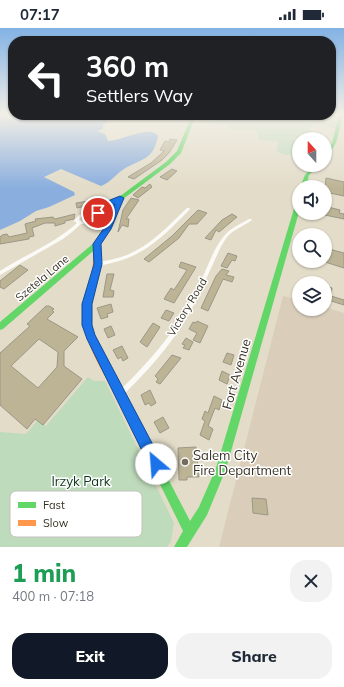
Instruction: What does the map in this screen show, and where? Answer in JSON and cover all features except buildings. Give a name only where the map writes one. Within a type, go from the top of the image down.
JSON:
[{"type":"street","points":[[0,273],[15,262],[62,239],[79,223],[86,221],[87,218],[94,216],[112,202],[120,198],[176,156],[186,139]]},
{"type":"street","points":[[332,150],[336,139]]},
{"type":"street","name":"Szetela Lane","points":[[0,327],[97,244],[107,229],[120,198]]},
{"type":"street","points":[[98,264],[121,260],[137,253],[151,243],[188,209]]},
{"type":"street","points":[[79,223],[76,221],[78,218],[84,215],[87,218]]},
{"type":"street","name":"Victory Road","points":[[120,394],[152,360],[176,329],[194,300],[226,236],[234,229],[250,220]]},
{"type":"street","name":"Fort Avenue","points":[[180,547],[206,503],[224,458],[294,220]]},
{"type":"street","points":[[97,244],[98,264],[87,304],[87,325],[90,336],[190,532]]},
{"type":"shaded area","points":[[283,296],[292,298],[292,316],[332,316],[332,309],[344,313],[344,547],[219,547]]},
{"type":"green space","points":[[259,139],[292,139],[292,154],[287,155],[277,152],[278,141]]},
{"type":"green space","name":"Irzyk Park","points":[[88,377],[94,381],[105,381],[174,523],[171,541],[167,547],[0,547],[0,432],[26,434],[38,420],[46,426]]},
{"type":"water","points":[[0,139],[107,139],[108,141],[113,141],[119,139],[157,139],[150,155],[130,165],[101,186],[61,169],[44,177],[74,192],[75,195],[49,207],[36,211],[20,221],[0,230]]},
{"type":"traffic: fast","points":[[0,327],[97,244],[107,229],[121,198],[168,163],[179,152],[184,139]]},
{"type":"traffic: fast","points":[[332,146],[335,139]]},
{"type":"traffic: fast","points":[[305,180],[310,172]]},
{"type":"traffic: fast","points":[[180,547],[203,511],[221,469],[294,220]]},
{"type":"traffic: fast","points":[[120,395],[190,532]]},
{"type":"traffic: slow","points":[[97,244],[97,261],[88,302],[87,321],[93,343],[120,395]]},
{"type":"place","name":"Salem City Fire Department","points":[[185,462]]},
{"type":"route","points":[[98,213],[112,202],[120,198],[107,229],[97,244],[99,257],[87,304],[87,325],[90,336],[156,464]]}]
